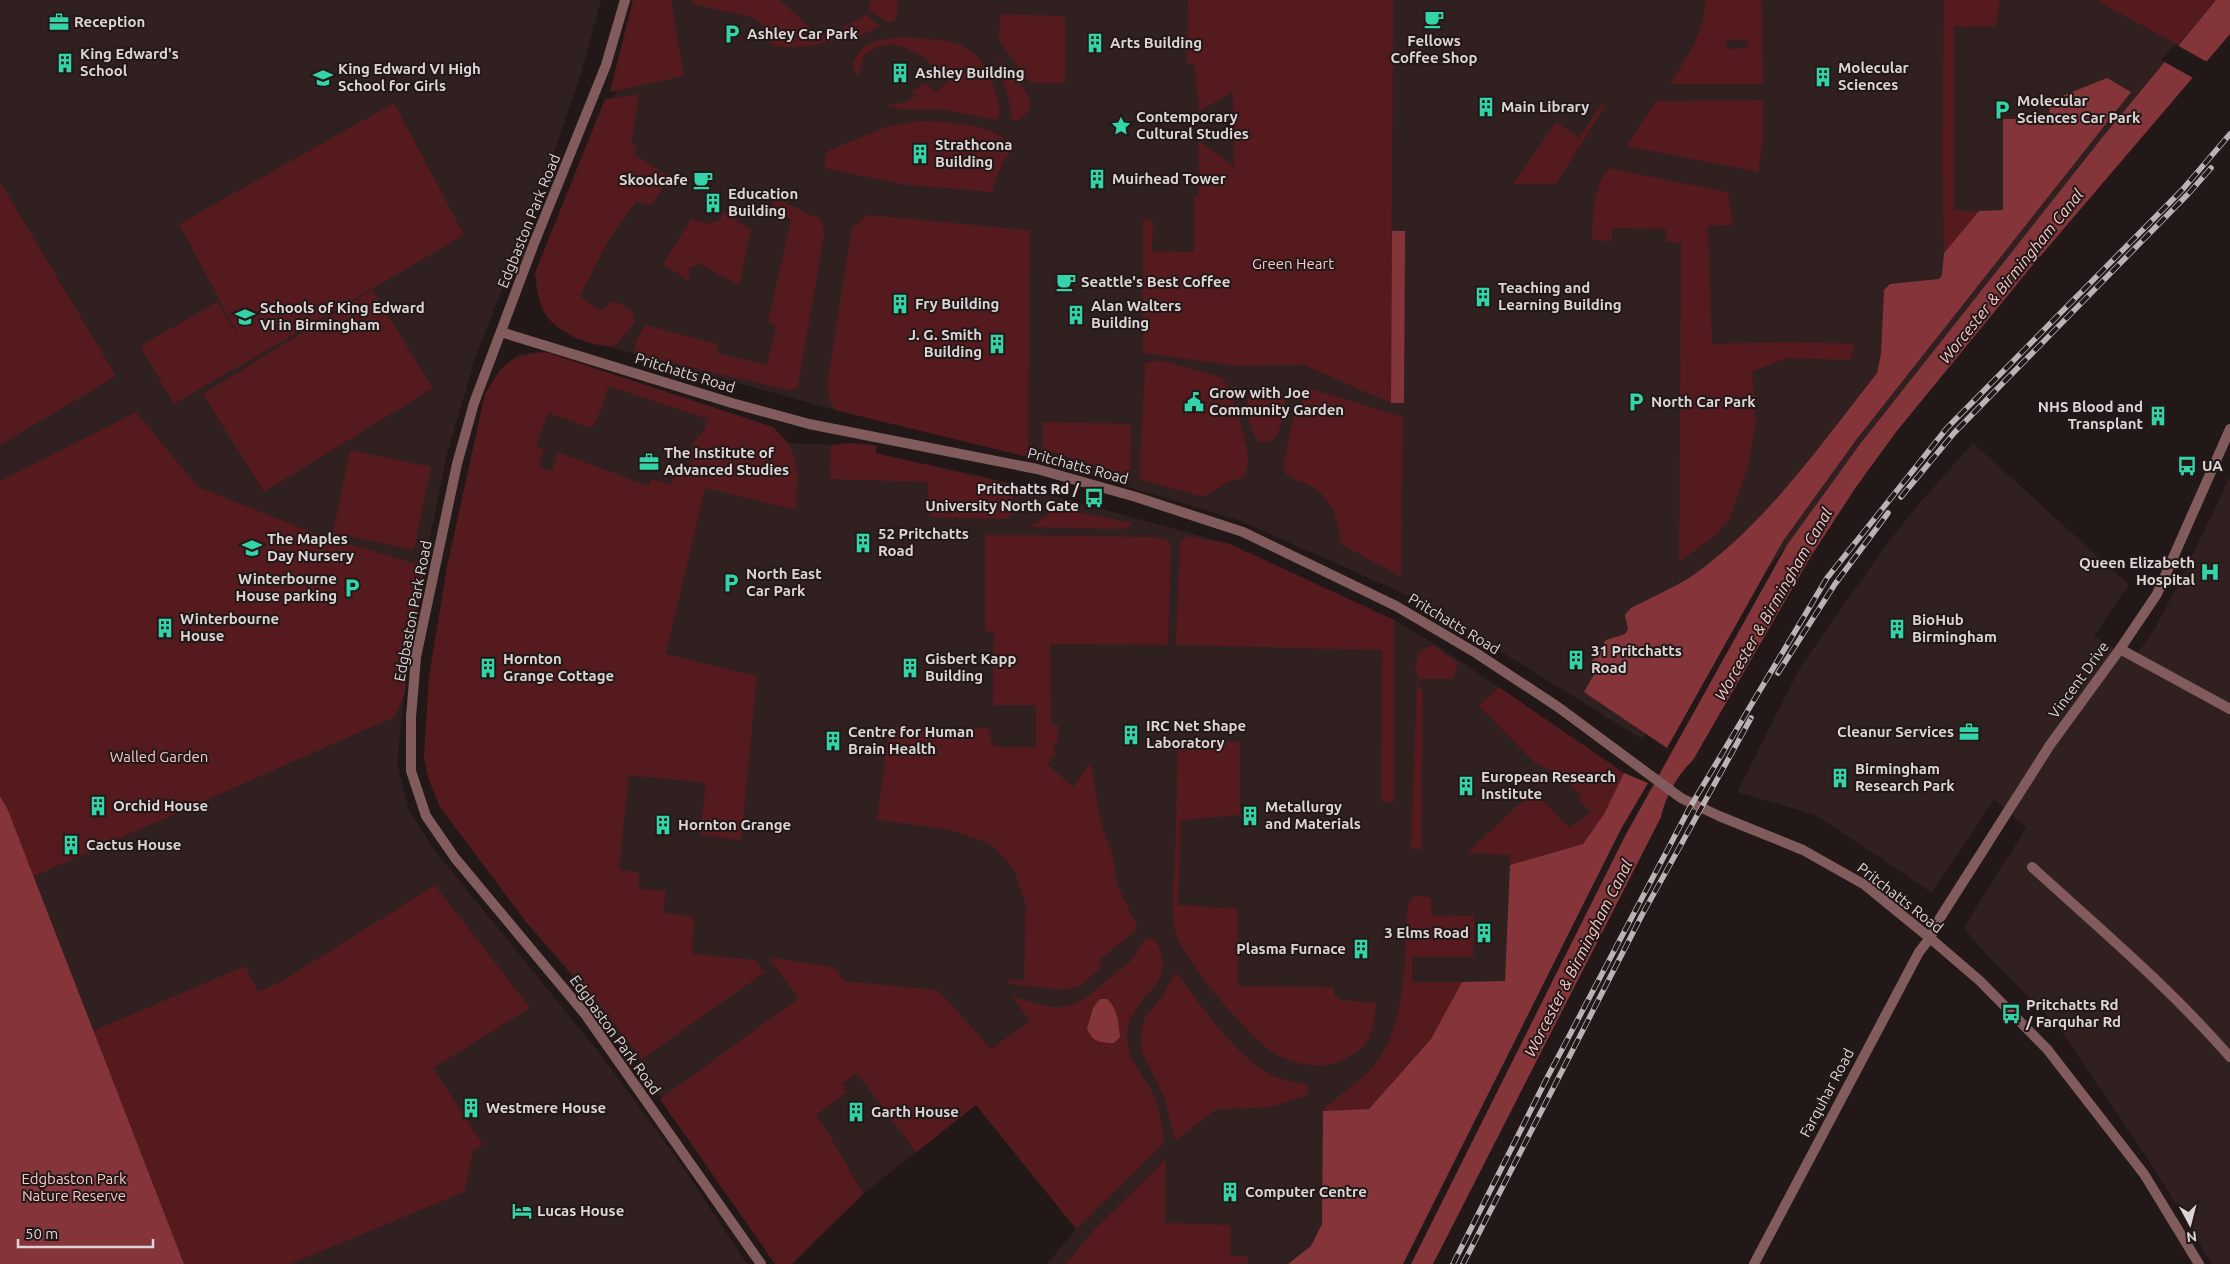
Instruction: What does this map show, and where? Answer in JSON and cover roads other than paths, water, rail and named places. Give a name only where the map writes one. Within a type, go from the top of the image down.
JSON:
[{"type":"street","name":"Edgbaston Park Road","points":[[625,0],[606,65],[474,403],[457,464],[416,657],[411,716],[411,771],[426,816],[455,858],[585,1014],[761,1264]]},
{"type":"street","name":"Pritchatts Road","points":[[501,332],[732,403],[809,424],[1052,473],[1157,504],[1243,532],[1396,606],[1476,653],[1558,707],[1680,798],[1803,850],[1865,885],[1930,938],[1980,981],[2047,1049],[2144,1174],[2199,1264]]},
{"type":"street","name":"Vincent Drive","points":[[1930,938],[2050,745],[2120,649],[2157,594],[2230,429]]},
{"type":"street","points":[[2120,649],[2230,709]]},
{"type":"street","points":[[2032,867],[2116,943],[2206,1030],[2230,1057]]},
{"type":"street","name":"Farquhar Road","points":[[1754,1264],[1919,952],[1930,938]]},
{"type":"water","name":"Worcester & Birmingham Canal","points":[[2216,0],[2230,0],[2230,34],[2031,267],[1896,432],[1856,487],[1811,556],[1693,760],[1673,786],[1661,817],[1433,1264],[1411,1264],[1625,836],[1787,545],[1860,444],[2105,134]]},
{"type":"water","points":[[1392,231],[1405,231],[1404,403],[1391,403]]},
{"type":"water","points":[[1100,999],[1107,999],[1115,1011],[1120,1037],[1114,1043],[1105,1043],[1094,1039],[1087,1029],[1093,1008]]},
{"type":"railway","points":[[1453,1264],[1548,1076],[1689,809],[1827,578],[1947,428],[2183,189],[2230,134]]},
{"type":"railway","points":[[1901,497],[1954,433],[2189,193],[2211,168]]},
{"type":"railway","points":[[1778,673],[1835,584],[1888,513]]},
{"type":"railway","points":[[1463,1264],[1642,915],[1751,718]]},
{"type":"place","name":"Fellows Coffee Shop","points":[[1434,19]]},
{"type":"place","name":"Reception","points":[[59,22]]},
{"type":"place","name":"Ashley Car Park","points":[[732,34]]},
{"type":"place","name":"Arts Building","points":[[1095,43]]},
{"type":"place","name":"King Edward's School","points":[[65,63]]},
{"type":"place","name":"Ashley Building","points":[[900,73]]},
{"type":"place","name":"Molecular Sciences","points":[[1823,77]]},
{"type":"place","name":"King Edward VI High School for Girls","points":[[323,78]]},
{"type":"place","name":"Main Library","points":[[1486,107]]},
{"type":"place","name":"Molecular Sciences Car Park","points":[[2002,110]]},
{"type":"place","name":"Contemporary Cultural Studies","points":[[1121,126]]},
{"type":"place","name":"Strathcona Building","points":[[920,154]]},
{"type":"place","name":"Muirhead Tower","points":[[1097,179]]},
{"type":"place","name":"Skoolcafe","points":[[703,180]]},
{"type":"place","name":"Education Building","points":[[713,203]]},
{"type":"place","name":"Seattle's Best Coffee","points":[[1066,282]]},
{"type":"place","name":"Teaching and Learning Building","points":[[1483,297]]},
{"type":"place","name":"Fry Building","points":[[900,304]]},
{"type":"place","name":"Alan Walters Building","points":[[1076,315]]},
{"type":"place","name":"Schools of King Edward VI in Birmingham","points":[[245,317]]},
{"type":"place","name":"J. G. Smith Building","points":[[997,344]]},
{"type":"place","name":"Grow with Joe Community Garden","points":[[1194,402]]},
{"type":"place","name":"North Car Park","points":[[1636,402]]},
{"type":"place","name":"NHS Blood and Transplant","points":[[2158,416]]},
{"type":"place","name":"The Institute of Advanced Studies","points":[[649,462]]},
{"type":"place","name":"UA","points":[[2187,466]]},
{"type":"place","name":"Pritchatts Rd / University North Gate","points":[[1094,498]]},
{"type":"place","name":"52 Pritchatts Road","points":[[863,543]]},
{"type":"place","name":"The Maples Day Nursery","points":[[252,548]]},
{"type":"place","name":"Queen Elizabeth Hospital","points":[[2210,572]]},
{"type":"place","name":"North East Car Park","points":[[731,583]]},
{"type":"place","name":"Winterbourne House parking","points":[[352,588]]},
{"type":"place","name":"Winterbourne House","points":[[165,628]]},
{"type":"place","name":"BioHub Birmingham","points":[[1897,629]]},
{"type":"place","name":"31 Pritchatts Road","points":[[1576,660]]},
{"type":"place","name":"Hornton Grange Cottage","points":[[488,668]]},
{"type":"place","name":"Gisbert Kapp Building","points":[[910,668]]},
{"type":"place","name":"Cleanur Services","points":[[1969,732]]},
{"type":"place","name":"IRC Net Shape Laboratory","points":[[1131,735]]},
{"type":"place","name":"Centre for Human Brain Health","points":[[833,741]]},
{"type":"place","name":"Birmingham Research Park","points":[[1840,778]]},
{"type":"place","name":"European Research Institute","points":[[1466,786]]},
{"type":"place","name":"Orchid House","points":[[98,806]]},
{"type":"place","name":"Metallurgy and Materials","points":[[1250,816]]},
{"type":"place","name":"Hornton Grange","points":[[663,825]]},
{"type":"place","name":"Cactus House","points":[[71,845]]},
{"type":"place","name":"3 Elms Road","points":[[1484,933]]},
{"type":"place","name":"Plasma Furnace","points":[[1361,949]]},
{"type":"place","name":"Pritchatts Rd / Farquhar Rd","points":[[2011,1014]]},
{"type":"place","name":"Westmere House","points":[[471,1108]]},
{"type":"place","name":"Garth House","points":[[856,1112]]},
{"type":"place","name":"Computer Centre","points":[[1230,1192]]},
{"type":"place","name":"Lucas House","points":[[522,1211]]},
{"type":"park label","name":"Green Heart","points":[[1293,264]]},
{"type":"park label","name":"Walled Garden","points":[[159,757]]},
{"type":"park label","name":"Edgbaston Park Nature Reserve","points":[[74,1188]]}]
